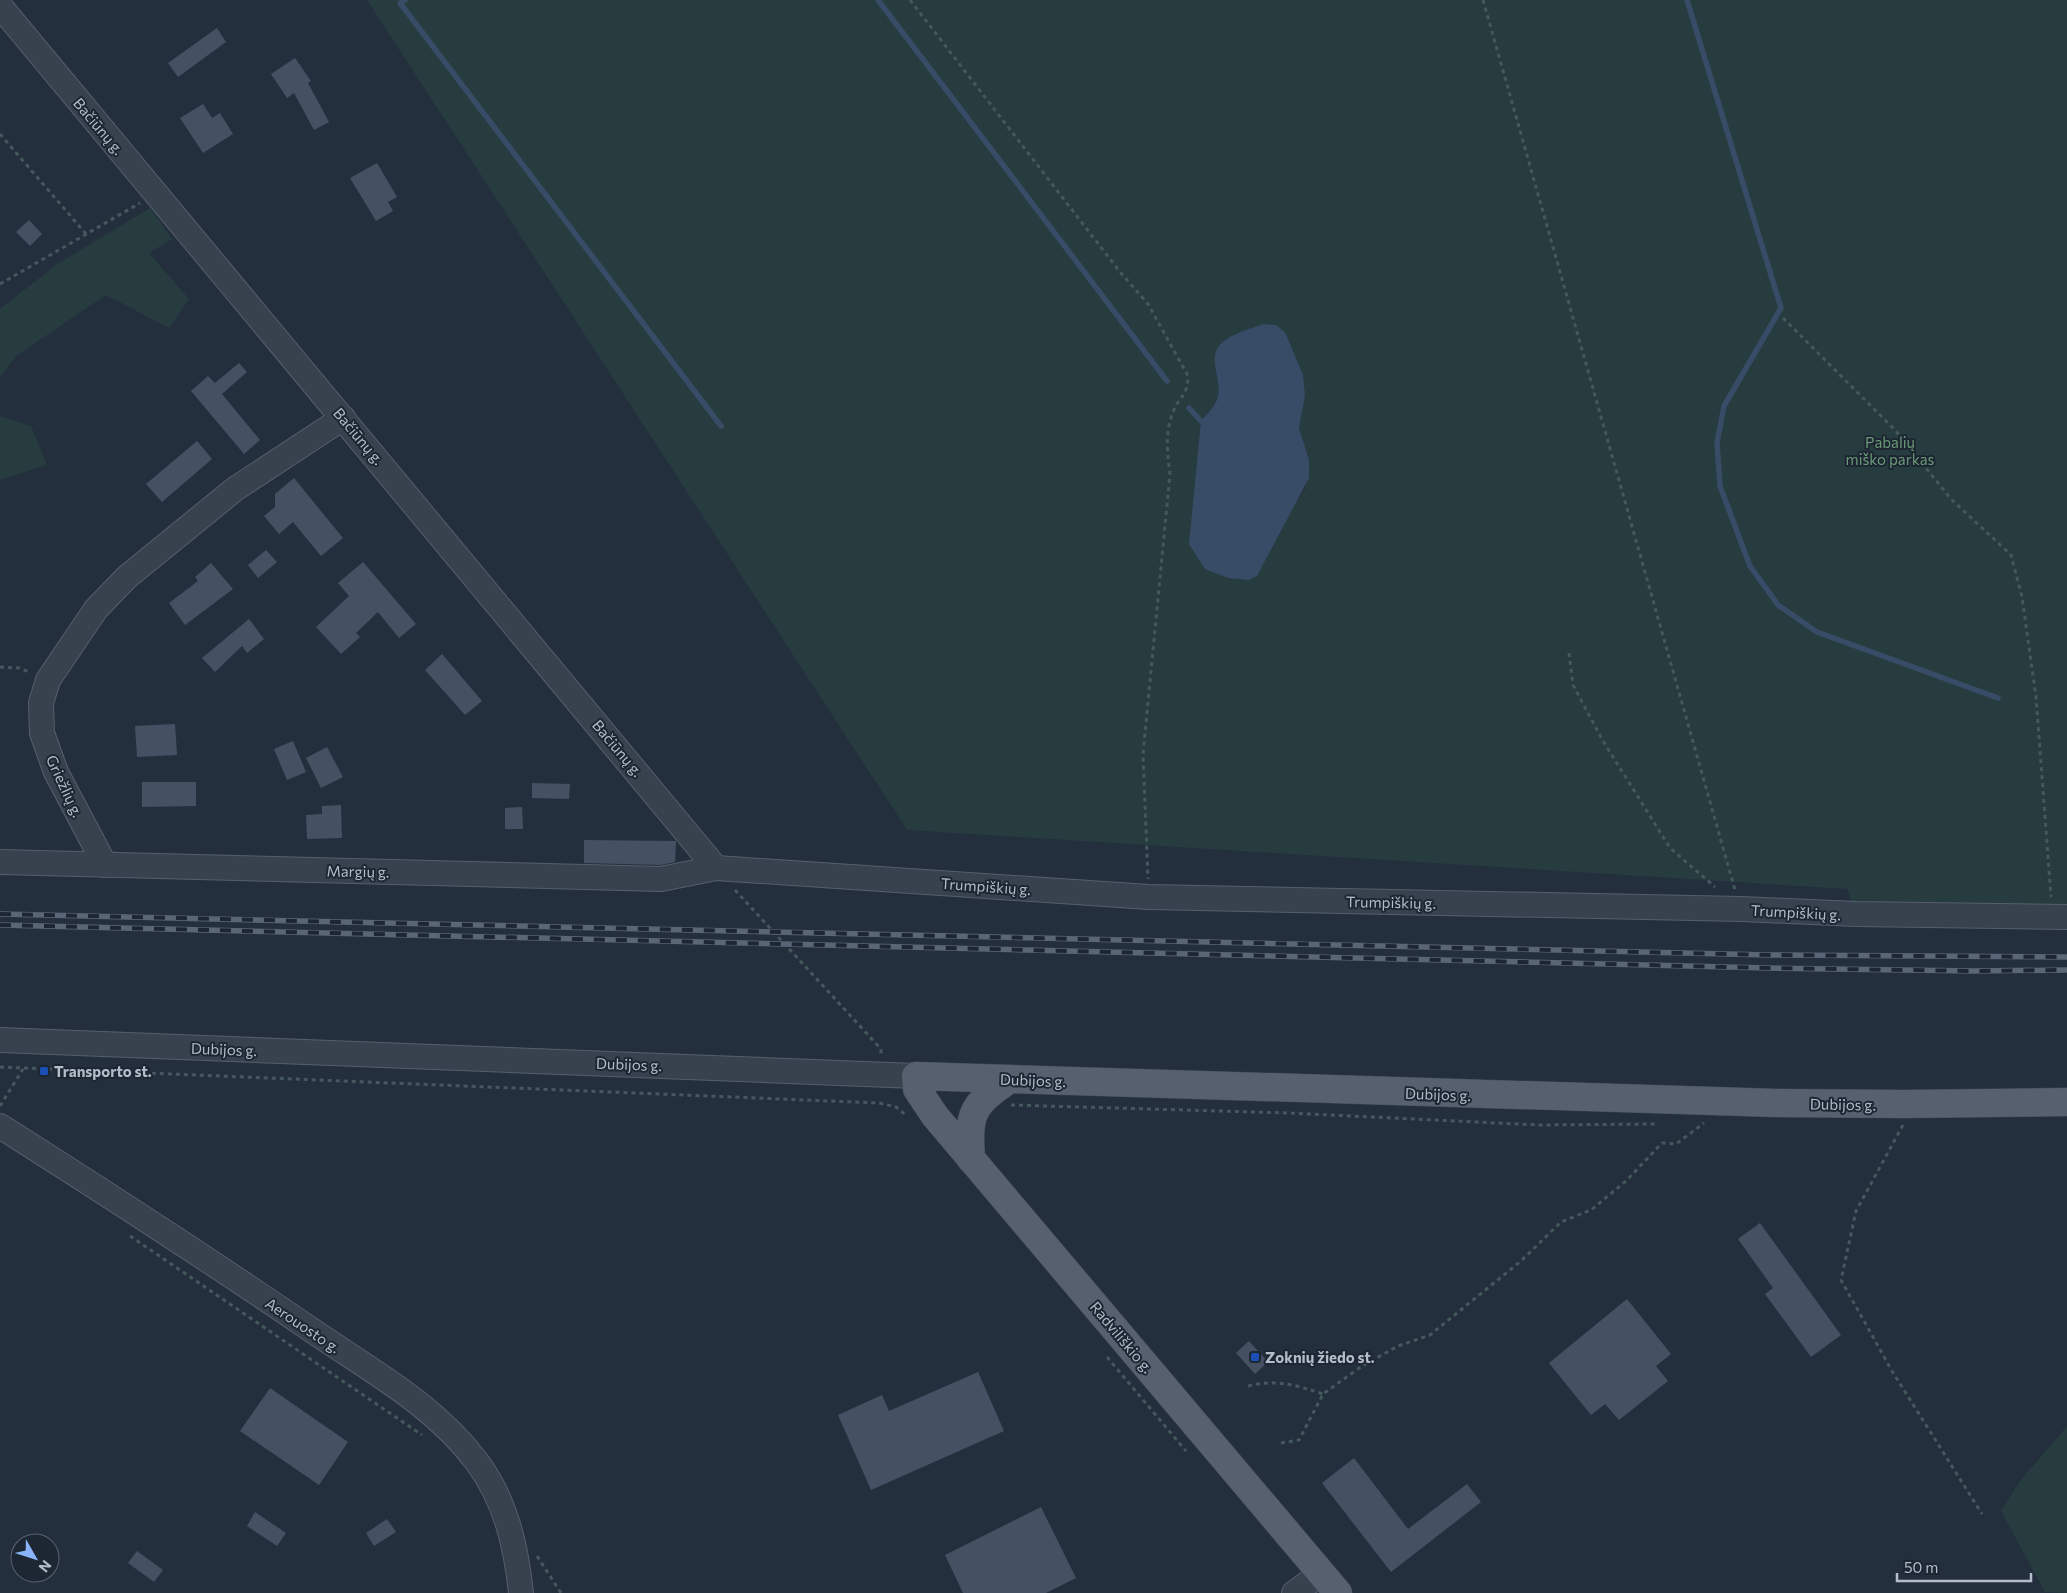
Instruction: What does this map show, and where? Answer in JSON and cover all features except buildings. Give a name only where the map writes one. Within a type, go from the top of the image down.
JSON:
[{"type":"main road","name":"Dubijos g.","points":[[916,1076],[1776,1103],[2067,1102]]},
{"type":"main road","name":"Radviliškio g.","points":[[916,1076],[917,1089],[935,1116],[1330,1583]]},
{"type":"main road","points":[[971,1159],[969,1128],[972,1115],[987,1094],[1010,1079]]},
{"type":"street","name":"Bačiūnų g.","points":[[0,6],[251,311],[343,418],[716,868]]},
{"type":"street","points":[[45,691],[96,609],[127,577],[235,489],[343,418]]},
{"type":"street","name":"Griežlių g.","points":[[45,691],[42,734],[56,772],[105,865]]},
{"type":"street","name":"Margių g.","points":[[0,862],[660,879],[716,868]]},
{"type":"street","name":"Trumpiškių g.","points":[[716,868],[1149,897],[2060,917]]},
{"type":"street","name":"Dubijos g.","points":[[0,1040],[916,1076]]},
{"type":"street","name":"Aerouosto g.","points":[[0,1126],[189,1247],[430,1412],[478,1463],[501,1506],[509,1524],[521,1593]]},
{"type":"street","points":[[1294,1593],[1330,1583]]},
{"type":"path","points":[[910,0],[1120,272],[1148,304],[1188,376],[1188,388],[1174,410],[1166,436],[1170,474],[1143,754],[1149,897]]},
{"type":"path","points":[[1484,0],[1740,909]]},
{"type":"path","points":[[0,134],[86,234]]},
{"type":"path","points":[[0,284],[155,194]]},
{"type":"path","points":[[1783,318],[1895,430],[1950,499],[2011,556],[2022,597],[2036,697],[2047,818],[2060,917]]},
{"type":"path","points":[[1569,653],[1573,684],[1603,741],[1670,848],[1740,909]]},
{"type":"path","points":[[0,667],[19,668],[45,691]]},
{"type":"path","points":[[716,868],[881,1049],[879,1102]]},
{"type":"path","points":[[0,1067],[879,1102],[896,1107],[915,1122],[935,1116]]},
{"type":"path","points":[[0,1107],[23,1068]]},
{"type":"path","points":[[1281,1444],[1299,1440],[1324,1394],[1362,1366],[1398,1346],[1430,1335],[1522,1260],[1561,1222],[1591,1210],[1626,1181],[1662,1143],[1676,1144],[1704,1123]]},
{"type":"path","points":[[1905,1123],[1856,1211],[1841,1280],[1892,1371],[1982,1514]]},
{"type":"path","points":[[123,1231],[428,1439]]},
{"type":"path","points":[[1248,1386],[1263,1382],[1292,1383],[1324,1394]]},
{"type":"green space","name":"Pabalių miško parkas","points":[[367,0],[2067,0],[2067,917],[1856,914],[1847,889],[907,830]],"holes":[[[1227,339],[1305,396],[1299,428],[1309,460],[1305,489],[1289,511],[1201,421],[1216,403],[1218,395],[1215,366],[1216,353]]]},
{"type":"green space","points":[[150,208],[172,239],[149,253],[189,299],[169,328],[106,295],[16,356],[0,377],[0,309],[56,265]]},
{"type":"green space","points":[[0,416],[31,426],[47,465],[0,480]]},
{"type":"green space","points":[[2067,1426],[2067,1593],[2045,1592],[2001,1511],[2020,1481]]},
{"type":"water","points":[[1263,324],[1276,325],[1285,332],[1303,375],[1305,396],[1299,428],[1309,460],[1309,478],[1257,576],[1249,580],[1228,578],[1205,569],[1189,544],[1201,421],[1218,396],[1219,388],[1215,365],[1216,351],[1220,345],[1235,334]]},
{"type":"waterway","points":[[405,0],[400,3],[721,426]]},
{"type":"waterway","points":[[878,0],[1167,381]]},
{"type":"waterway","points":[[1687,0],[1781,308],[1724,406],[1717,443],[1720,486],[1750,566],[1778,605],[1817,632],[1998,698]]},
{"type":"waterway","points":[[1189,408],[1201,421]]},
{"type":"railway","points":[[0,914],[1769,955],[2067,957]]},
{"type":"railway","points":[[0,925],[1768,968],[1974,971],[2067,970]]},
{"type":"place","name":"Transporto st.","points":[[44,1071]]},
{"type":"place","name":"Zoknių žiedo st.","points":[[1255,1357]]}]
